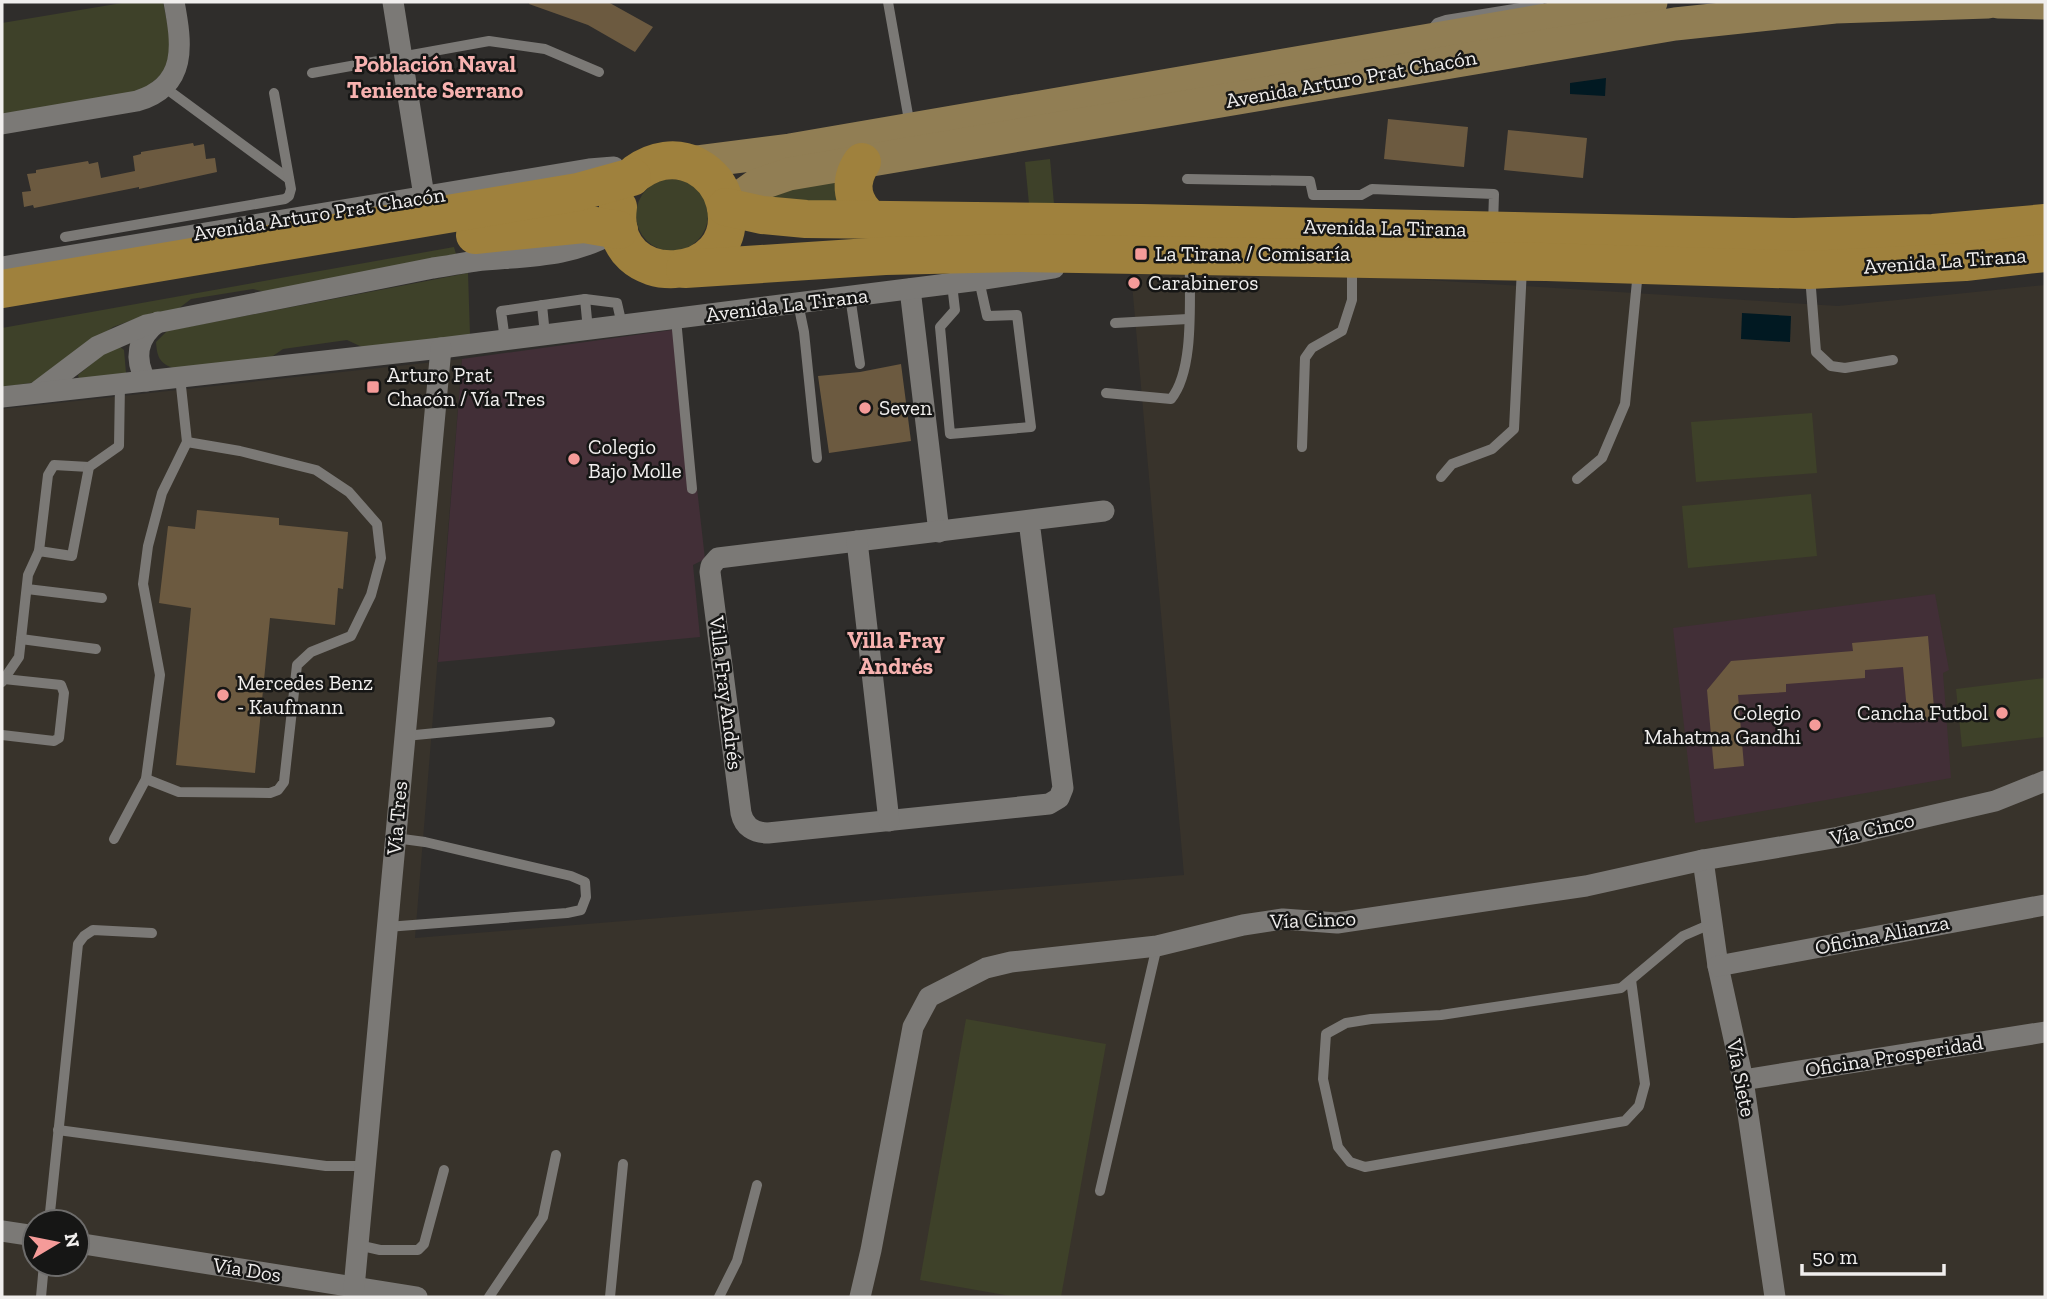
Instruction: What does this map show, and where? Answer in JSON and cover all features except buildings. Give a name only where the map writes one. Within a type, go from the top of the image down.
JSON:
[{"type":"highway","name":"Avenida Arturo Prat Chacón","points":[[2,289],[578,192],[634,175],[657,162],[673,160],[688,163]]},
{"type":"highway","points":[[862,162],[855,176],[853,192],[859,208],[871,219]]},
{"type":"highway","points":[[634,175],[626,184],[618,202],[618,230],[629,251],[648,265],[670,271],[685,269],[702,262],[715,250],[724,234],[726,207],[722,192],[713,179],[702,169],[688,163]]},
{"type":"highway","name":"Avenida La Tirana","points":[[726,207],[781,217],[1808,237],[1933,233],[2045,223]]},
{"type":"highway","points":[[2,315],[466,236],[584,224],[618,230]]},
{"type":"highway","name":"Avenida La Tirana","points":[[685,269],[952,253],[1522,262],[1809,270],[1965,262],[2045,253]]},
{"type":"main road","name":"Avenida Arturo Prat Chacón","points":[[726,207],[741,194],[772,178],[1689,23],[1835,7],[1988,2]]},
{"type":"main road","points":[[1998,2],[2045,3]]},
{"type":"main road","name":"Avenida Arturo Prat Chacón","points":[[688,163],[768,153],[1635,3]]},
{"type":"street","points":[[2,124],[137,101],[164,87],[174,74],[179,54],[180,41],[174,2]]},
{"type":"street","points":[[393,2],[424,196]]},
{"type":"street","name":"Avenida Arturo Prat Chacón","points":[[2,267],[599,168],[619,168],[634,175]]},
{"type":"street","points":[[36,394],[98,346],[159,321],[459,264],[570,252],[593,244],[618,230]]},
{"type":"street","name":"Avenida La Tirana","points":[[441,348],[951,284],[1132,255]]},
{"type":"street","points":[[910,289],[939,532]]},
{"type":"street","points":[[146,381],[139,364],[140,344],[159,321]]},
{"type":"street","points":[[2,397],[441,348]]},
{"type":"street","name":"Vía Tres","points":[[354,1292],[441,348]]},
{"type":"street","name":"Villa Fray Andrés","points":[[1029,521],[1063,788],[1059,798],[1049,804],[761,833],[745,824],[741,813],[710,572],[714,562],[724,555],[1104,511]]},
{"type":"street","points":[[857,541],[889,821]]},
{"type":"street","name":"Vía Cinco","points":[[860,1297],[913,1027],[929,997],[986,968],[1011,962],[1157,946],[1243,925],[1283,919],[1337,923],[1586,886],[1703,860],[1852,834],[1994,800],[2045,780]]},
{"type":"street","name":"Vía Siete","points":[[1703,860],[1718,966],[1743,1080],[1775,1297]]},
{"type":"street","name":"Oficina Alianza","points":[[1718,966],[2045,905]]},
{"type":"street","name":"Oficina Prosperidad","points":[[1743,1080],[2045,1032]]},
{"type":"street","points":[[2,1231],[21,1234]]},
{"type":"street","name":"Vía Dos","points":[[91,1245],[354,1292],[402,1296]]},
{"type":"lane","points":[[888,2],[910,129]]},
{"type":"lane","points":[[1423,41],[1437,23],[1446,20],[1555,2]]},
{"type":"lane","points":[[312,73],[489,41],[545,49],[599,72]]},
{"type":"lane","points":[[164,87],[289,179]]},
{"type":"lane","points":[[65,237],[285,199],[289,195],[289,179],[274,93]]},
{"type":"lane","points":[[1187,179],[1310,181],[1312,195],[1361,195],[1372,189],[1494,194],[1493,230]]},
{"type":"lane","points":[[1106,393],[1171,399],[1178,390],[1187,353],[1190,256]]},
{"type":"lane","points":[[1302,447],[1306,358],[1312,348],[1342,331],[1352,299],[1352,259]]},
{"type":"lane","points":[[1441,477],[1452,464],[1492,449],[1514,429],[1522,262]]},
{"type":"lane","points":[[1577,479],[1602,458],[1625,404],[1639,265]]},
{"type":"lane","points":[[1809,270],[1816,352],[1831,366],[1845,368],[1893,360]]},
{"type":"lane","points":[[951,284],[955,310],[940,327],[950,434],[1031,427],[1017,315],[987,316],[979,280]]},
{"type":"lane","points":[[850,296],[860,364]]},
{"type":"lane","points":[[585,299],[588,330]]},
{"type":"lane","points":[[505,340],[501,311],[585,299],[617,303],[622,325]]},
{"type":"lane","points":[[798,303],[804,332],[817,458]]},
{"type":"lane","points":[[541,305],[545,335]]},
{"type":"lane","points":[[676,319],[692,489]]},
{"type":"lane","points":[[1115,323],[1188,319]]},
{"type":"lane","points":[[114,839],[145,779],[160,675],[143,584],[146,558],[162,493],[187,442],[180,377]]},
{"type":"lane","points":[[2,735],[54,741],[59,738],[64,694],[61,685],[3,680],[19,657],[28,575],[39,551],[48,475],[54,465],[89,467],[119,446],[120,384]]},
{"type":"lane","points":[[145,779],[179,792],[270,793],[278,790],[284,782],[297,665],[311,652],[351,636],[372,595],[382,558],[377,524],[349,492],[316,470],[240,451],[187,442]]},
{"type":"lane","points":[[39,551],[72,556],[89,467]]},
{"type":"lane","points":[[27,589],[102,598]]},
{"type":"lane","points":[[21,639],[96,649]]},
{"type":"lane","points":[[405,736],[550,722]]},
{"type":"lane","points":[[387,927],[567,913],[580,911],[586,897],[585,882],[571,877],[425,842],[396,838]]},
{"type":"lane","points":[[1631,980],[1645,1084],[1639,1106],[1626,1121],[1365,1167],[1350,1162],[1338,1147],[1323,1079],[1326,1034],[1346,1023],[1371,1019],[1441,1016],[1621,988],[1683,936],[1713,923]]},
{"type":"lane","points":[[50,1208],[78,944],[93,930],[152,933]]},
{"type":"lane","points":[[1100,1191],[1157,946]]},
{"type":"lane","points":[[58,1130],[326,1166],[366,1166]]},
{"type":"lane","points":[[489,1297],[543,1217],[556,1155]]},
{"type":"lane","points":[[610,1297],[623,1164]]},
{"type":"lane","points":[[358,1245],[380,1250],[418,1250],[424,1244],[444,1170]]},
{"type":"lane","points":[[719,1297],[737,1261],[757,1185]]},
{"type":"lane","points":[[41,1297],[43,1278]]},
{"type":"shaded area","points":[[1130,261],[1838,306],[2045,285],[2045,1297],[2,1297],[2,409],[462,359],[415,938],[1184,875]]},
{"type":"shaded area","name":"Colegio Bajo Molle","points":[[679,329],[705,559],[693,565],[700,637],[438,662],[462,359]]},
{"type":"shaded area","name":"Colegio Mahatma Gandhi","points":[[1935,594],[1949,670],[1943,673],[1951,778],[1695,823],[1673,628]]},
{"type":"green space","points":[[128,2],[163,2],[169,30],[170,53],[168,64],[153,82],[139,91],[2,116],[2,23]]},
{"type":"green space","points":[[1050,159],[1054,204],[1029,204],[1025,162]]},
{"type":"green space","points":[[842,176],[847,208],[763,196]]},
{"type":"green space","points":[[679,179],[698,189],[706,201],[706,229],[698,241],[686,249],[665,251],[646,241],[638,229],[636,208],[646,189],[658,181]]},
{"type":"green space","points":[[454,247],[456,254],[265,292],[253,289],[191,299],[178,309],[149,314],[113,327],[37,382],[2,387],[2,328]]},
{"type":"green space","points":[[468,273],[470,335],[362,347],[347,340],[283,349],[270,358],[173,368],[162,361],[157,351],[156,342],[167,331]]},
{"type":"green space","points":[[116,344],[124,350],[126,373],[79,379],[78,375]]},
{"type":"green space","points":[[1812,413],[1817,473],[1696,482],[1691,422]]},
{"type":"green space","points":[[1811,494],[1817,556],[1688,568],[1682,506]]},
{"type":"green space","name":"Cancha Futbol","points":[[2045,678],[2045,737],[1962,747],[1956,689]]},
{"type":"green space","points":[[966,1019],[1106,1044],[1061,1297],[1016,1297],[920,1280]]},
{"type":"water","points":[[1606,78],[1605,96],[1570,94],[1570,83]]},
{"type":"water","points":[[1742,313],[1791,316],[1790,342],[1741,339]]},
{"type":"place","name":"La Tirana / Comisaría","points":[[1141,254]]},
{"type":"place","name":"Carabineros","points":[[1134,283]]},
{"type":"place","name":"Arturo Prat Chacón / Vía Tres","points":[[373,387]]},
{"type":"place","name":"Seven","points":[[865,408]]},
{"type":"place","name":"Colegio Bajo Molle","points":[[574,459]]},
{"type":"place","name":"Mercedes Benz - Kaufmann","points":[[223,695]]},
{"type":"place","name":"Cancha Futbol","points":[[2002,713]]},
{"type":"place","name":"Colegio Mahatma Gandhi","points":[[1815,725]]},
{"type":"district","name":"Población Naval Teniente Serrano","points":[[435,77]]},
{"type":"district","name":"Villa Fray Andrés","points":[[896,653]]}]
